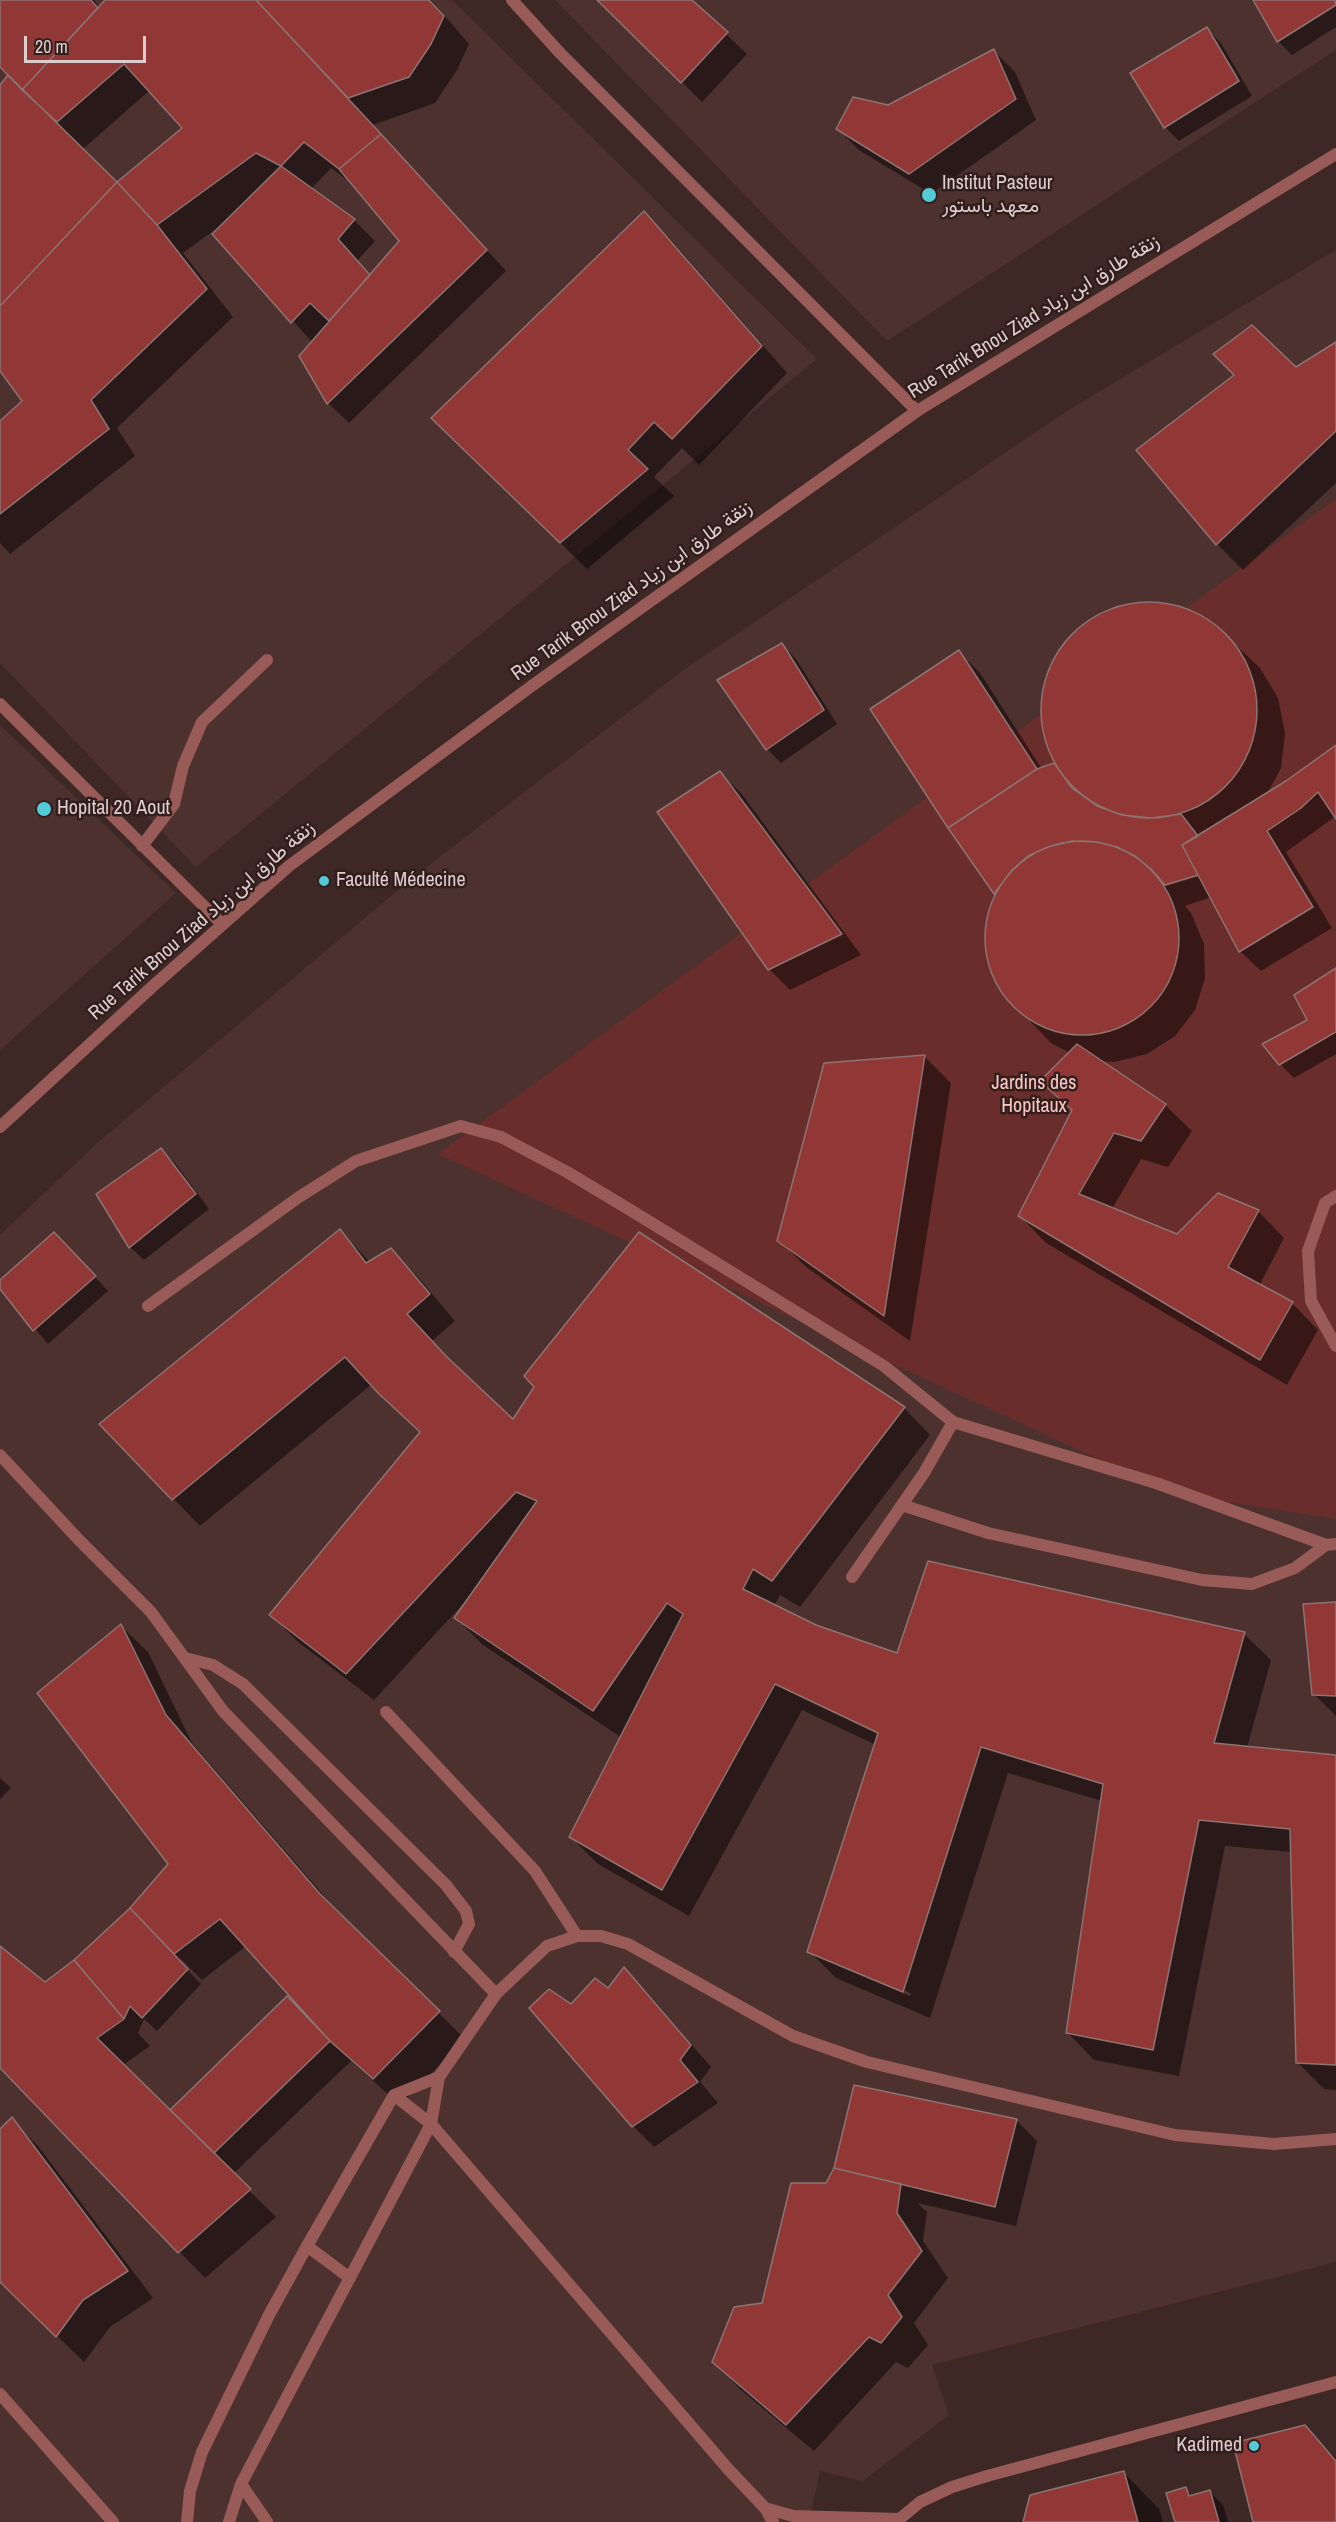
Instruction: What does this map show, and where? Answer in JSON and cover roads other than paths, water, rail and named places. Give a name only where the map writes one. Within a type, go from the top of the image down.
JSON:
[{"type":"street","points":[[512,0],[560,53],[917,411]]},
{"type":"street","name":"Rue Tarik Bnou Ziad زنقة طارق ابن زياد","points":[[0,1127],[222,924],[289,866],[533,685],[917,411],[1336,154]]},
{"type":"street","points":[[142,846],[174,804],[183,766],[202,722],[267,660]]},
{"type":"street","points":[[0,705],[222,924]]},
{"type":"street","points":[[147,1306],[299,1197],[356,1161],[461,1126],[501,1137],[604,1194],[884,1366],[954,1422],[1156,1483],[1331,1544]]},
{"type":"street","points":[[1336,1196],[1325,1203],[1308,1251],[1311,1301],[1336,1346]]},
{"type":"street","points":[[852,1577],[924,1473],[954,1422]]},
{"type":"street","points":[[0,1455],[79,1540],[151,1612],[223,1711],[496,1994]]},
{"type":"street","points":[[902,1505],[988,1533],[1202,1580],[1252,1584],[1295,1568],[1331,1544]]},
{"type":"street","points":[[185,1658],[213,1665],[228,1672],[243,1684],[446,1885],[466,1911],[469,1924],[454,1952]]},
{"type":"street","points":[[386,1712],[535,1871],[577,1936]]},
{"type":"street","points":[[229,2522],[241,2484],[431,2124],[439,2077],[496,1994],[547,1946],[577,1936],[601,1936],[628,1944],[793,2036],[867,2062],[1175,2135],[1274,2144],[1336,2139]]},
{"type":"street","points":[[186,2522],[190,2491],[202,2452],[269,2315],[394,2095],[439,2077]]},
{"type":"street","points":[[394,2095],[431,2124],[729,2470],[765,2508],[773,2522]]},
{"type":"street","points":[[308,2247],[350,2278]]},
{"type":"street","points":[[765,2508],[793,2516],[900,2521],[920,2502],[952,2487],[987,2476],[1331,2383],[1336,2396]]},
{"type":"street","points":[[0,2394],[113,2522]]},
{"type":"street","points":[[241,2484],[267,2522]]},
{"type":"place","name":"Institut Pasteur معهد باستور","points":[[929,195]]},
{"type":"place","name":"Hopital 20 Aout","points":[[44,809]]},
{"type":"place","name":"Faculté Médecine","points":[[324,881]]},
{"type":"place","name":"Kadimed","points":[[1254,2446]]},
{"type":"park label","name":"Jardins des Hopitaux","points":[[1034,1096]]}]
